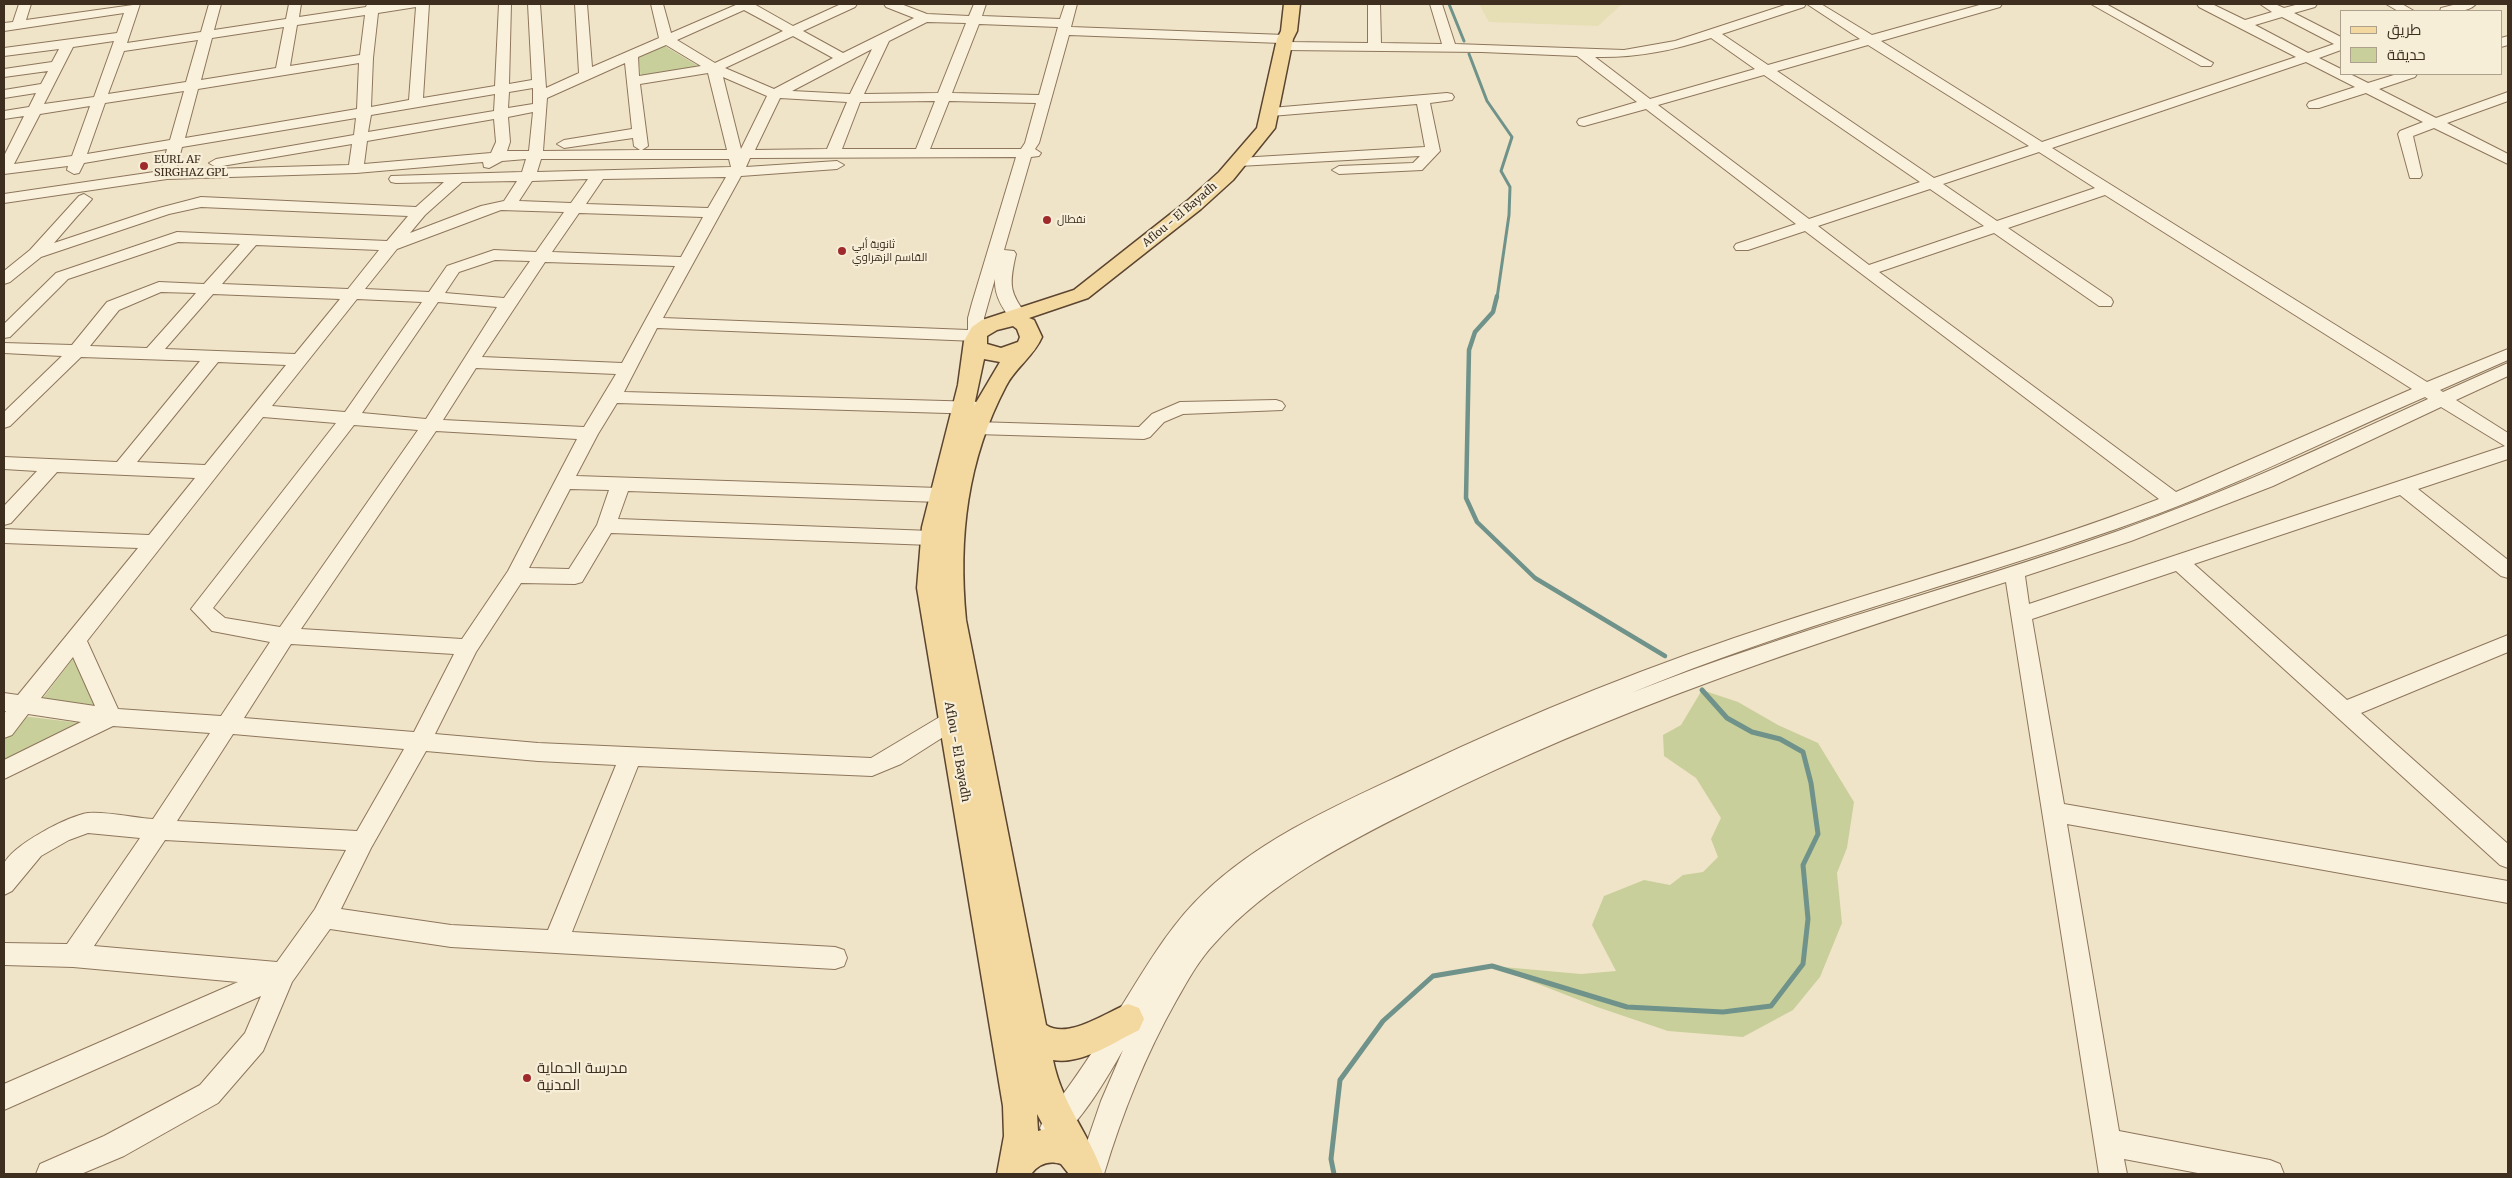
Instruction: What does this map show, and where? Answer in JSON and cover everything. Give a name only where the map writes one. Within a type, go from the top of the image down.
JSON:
[{"type":"main road","name":"Aflou - El Bayadh","points":[[1282,4],[1280,32],[1284,42]]},
{"type":"main road","name":"Aflou - El Bayadh","points":[[1021,1163],[1020,1106],[931,605],[929,571],[931,538],[939,495],[975,415],[1001,376],[1019,330],[1081,294],[1247,162],[1266,128],[1272,112],[1284,42],[1289,32],[1292,4]]},
{"type":"main road","points":[[1019,330],[1011,354],[994,355],[980,349],[976,336],[982,328],[1019,330],[1081,294]]},
{"type":"main road","name":"Aflou - El Bayadh","points":[[976,336],[972,373],[975,415],[953,504],[948,542],[948,580],[953,620],[1040,1077],[1058,1123],[1084,1166]]},
{"type":"main road","points":[[1032,1034],[1046,1043],[1064,1046],[1073,1045],[1128,1019]]},
{"type":"main road","points":[[1021,1163],[1049,1145],[1062,1146],[1084,1166]]},
{"type":"street","points":[[18,25],[25,4]]},
{"type":"street","points":[[167,175],[215,4]]},
{"type":"street","points":[[282,70],[295,4]]},
{"type":"street","points":[[4,52],[69,42],[120,42],[206,35],[373,7],[412,4]]},
{"type":"street","points":[[416,104],[423,4]]},
{"type":"street","points":[[505,4],[499,152],[487,167],[494,176],[512,182],[519,190]]},
{"type":"street","points":[[509,205],[526,175],[535,149],[539,96],[534,4]]},
{"type":"street","points":[[581,4],[586,75]]},
{"type":"street","points":[[657,4],[666,39],[714,68],[775,94],[855,98],[1045,99]]},
{"type":"street","points":[[633,81],[714,68],[851,4]]},
{"type":"street","points":[[893,4],[926,18],[1284,42],[1375,47],[1642,52],[1677,45],[1800,4]]},
{"type":"street","points":[[922,152],[980,4]]},
{"type":"street","points":[[652,323],[976,336],[976,318],[980,303],[1029,156],[1071,4]]},
{"type":"street","points":[[1374,4],[1375,47]]},
{"type":"street","points":[[1436,4],[1450,48]]},
{"type":"street","points":[[1813,4],[1874,39],[2437,392],[2508,441]]},
{"type":"street","points":[[1824,4],[1874,39]]},
{"type":"street","points":[[1584,122],[1996,4]]},
{"type":"street","points":[[2097,4],[2206,63]]},
{"type":"street","points":[[2203,4],[2340,75]]},
{"type":"street","points":[[2266,4],[2340,41]]},
{"type":"street","points":[[2243,25],[2311,4]]},
{"type":"street","points":[[2392,4],[2406,10]]},
{"type":"street","points":[[2449,10],[2470,4]]},
{"type":"street","points":[[167,175],[197,166],[501,113],[746,5],[843,58]]},
{"type":"street","points":[[4,28],[133,6],[78,160],[65,190]]},
{"type":"street","points":[[356,168],[364,112],[366,58],[373,7]]},
{"type":"street","points":[[50,1174],[114,1146],[209,1094],[254,1042],[283,974],[324,917],[363,841],[420,742],[468,648],[516,575],[589,432],[612,397],[775,94],[843,58],[926,18]]},
{"type":"street","points":[[1712,33],[2105,302]]},
{"type":"street","points":[[833,153],[855,98],[883,39]]},
{"type":"street","points":[[4,170],[69,42]]},
{"type":"street","points":[[1742,247],[2340,46]]},
{"type":"street","points":[[1580,52],[1806,225],[2174,501]]},
{"type":"street","points":[[631,55],[642,154]]},
{"type":"street","points":[[4,116],[366,58]]},
{"type":"street","points":[[4,73],[58,65]]},
{"type":"street","points":[[714,68],[739,161]]},
{"type":"street","points":[[2341,75],[2501,153],[2508,160]]},
{"type":"street","points":[[2314,105],[2407,75]]},
{"type":"street","points":[[4,94],[46,87]]},
{"type":"street","points":[[4,170],[78,160],[502,89],[539,96]]},
{"type":"street","points":[[2414,175],[2405,134],[2508,96]]},
{"type":"street","points":[[1272,112],[1423,101],[1447,97]]},
{"type":"street","points":[[1247,162],[1295,171],[1417,167],[1432,151],[1423,101]]},
{"type":"street","points":[[4,200],[167,175],[356,168],[535,149],[641,132]]},
{"type":"street","points":[[4,138],[22,135]]},
{"type":"street","points":[[2044,146],[2107,189],[2437,392],[2508,430]]},
{"type":"street","points":[[535,149],[739,161],[878,162],[1029,156]]},
{"type":"street","points":[[4,211],[192,186],[599,174],[833,153],[922,152],[1029,156]]},
{"type":"street","points":[[1019,330],[1005,299],[1002,278],[1029,156]]},
{"type":"street","points":[[519,190],[561,174]]},
{"type":"street","points":[[73,956],[159,830],[285,636],[431,425],[508,303],[599,174]]},
{"type":"street","points":[[437,196],[494,176]]},
{"type":"street","points":[[4,729],[14,703],[76,640],[208,472],[391,246],[420,212],[459,177]]},
{"type":"street","points":[[425,178],[435,185],[437,196]]},
{"type":"street","points":[[1867,271],[2107,189]]},
{"type":"street","points":[[4,278],[35,254],[84,199]]},
{"type":"street","points":[[35,254],[164,211],[200,202],[420,212]]},
{"type":"street","points":[[4,333],[12,316],[62,276],[177,237],[391,246],[486,209],[509,205],[574,210],[712,214]]},
{"type":"street","points":[[151,354],[210,290],[252,240]]},
{"type":"street","points":[[468,648],[285,636],[219,625],[201,609],[349,419],[453,269],[494,254],[685,262]]},
{"type":"street","points":[[4,422],[77,351],[113,306],[159,287],[350,296],[434,297],[508,303]]},
{"type":"street","points":[[4,348],[299,360]]},
{"type":"street","points":[[1084,1166],[1101,1136],[1129,1064],[1158,1007],[1181,970],[1212,929],[1239,904],[1317,850],[1439,785],[1564,729],[1689,680],[2124,536],[2226,497],[2437,392],[2508,354]]},
{"type":"street","points":[[122,469],[214,356]]},
{"type":"street","points":[[470,362],[627,369]]},
{"type":"street","points":[[1021,1163],[1058,1123],[1084,1090],[1165,958],[1191,921],[1224,889],[1258,863],[1309,832],[1428,772],[1562,713],[1679,665],[1851,606],[2112,524],[2238,476],[2437,392],[2508,369]]},
{"type":"street","points":[[612,397],[975,415],[1144,432],[1158,418],[1180,408],[1276,406]]},
{"type":"street","points":[[257,412],[431,425],[589,432]]},
{"type":"street","points":[[2021,615],[2508,452]]},
{"type":"street","points":[[4,463],[51,467],[208,472]]},
{"type":"street","points":[[4,518],[51,467]]},
{"type":"street","points":[[564,482],[939,495]]},
{"type":"street","points":[[516,575],[575,577],[606,526],[621,484]]},
{"type":"street","points":[[2403,487],[2508,570]]},
{"type":"street","points":[[606,526],[931,538]]},
{"type":"street","points":[[4,536],[153,542]]},
{"type":"street","points":[[2179,562],[2508,858]]},
{"type":"street","points":[[2014,572],[2113,1174]]},
{"type":"street","points":[[76,640],[111,718]]},
{"type":"street","points":[[2345,710],[2508,643]]},
{"type":"street","points":[[14,703],[111,718],[227,725],[420,742],[630,757],[872,767],[901,755],[929,732],[951,721]]},
{"type":"street","points":[[4,770],[111,718]]},
{"type":"street","points":[[556,941],[630,757]]},
{"type":"street","points":[[2053,812],[2508,892]]},
{"type":"street","points":[[4,884],[14,868],[33,849],[61,833],[88,823],[159,830],[363,841]]},
{"type":"street","points":[[324,917],[451,936],[835,958]]},
{"type":"street","points":[[4,954],[73,956],[283,974]]},
{"type":"street","points":[[4,1097],[283,974]]},
{"type":"street","points":[[2108,1142],[2270,1174]]},
{"type":"shaded area","points":[[1479,4],[1622,4],[1598,26],[1489,22]]},
{"type":"green space","points":[[663,45],[700,67],[641,78],[638,55]]},
{"type":"green space","points":[[74,657],[98,709],[43,698]]},
{"type":"green space","points":[[1702,690],[1738,702],[1778,725],[1818,743],[1854,802],[1847,848],[1837,873],[1842,923],[1820,977],[1793,1010],[1743,1037],[1668,1031],[1597,1007],[1492,966],[1581,974],[1616,971],[1592,925],[1604,896],[1644,880],[1670,885],[1683,875],[1703,872],[1718,857],[1711,839],[1721,818],[1696,778],[1664,756],[1663,735],[1681,725]]},
{"type":"green space","points":[[23,716],[88,724],[4,763],[4,740]]},
{"type":"waterway","points":[[1449,4],[1464,41]]},
{"type":"waterway","points":[[1469,54],[1487,101],[1512,137],[1501,171],[1510,187],[1509,215],[1497,298]]},
{"type":"waterway","points":[[1497,296],[1493,312],[1475,332],[1469,350],[1466,498],[1477,522],[1535,578],[1665,656]]},
{"type":"waterway","points":[[1334,1174],[1331,1159],[1340,1080],[1383,1021],[1433,976],[1492,966],[1627,1007],[1723,1012],[1771,1006],[1803,964],[1808,919],[1803,865],[1818,834],[1811,783],[1803,752],[1780,739],[1752,732],[1727,718],[1702,690]]},
{"type":"place","name":"EURL AF SIRGHAZ GPL","points":[[144,166]]},
{"type":"place","name":"نفطال","points":[[1047,220]]},
{"type":"place","name":"ثانوية أبي القاسم الزهراوي","points":[[842,251]]},
{"type":"place","name":"مدرسة الحماية المدنية","points":[[527,1078]]}]
